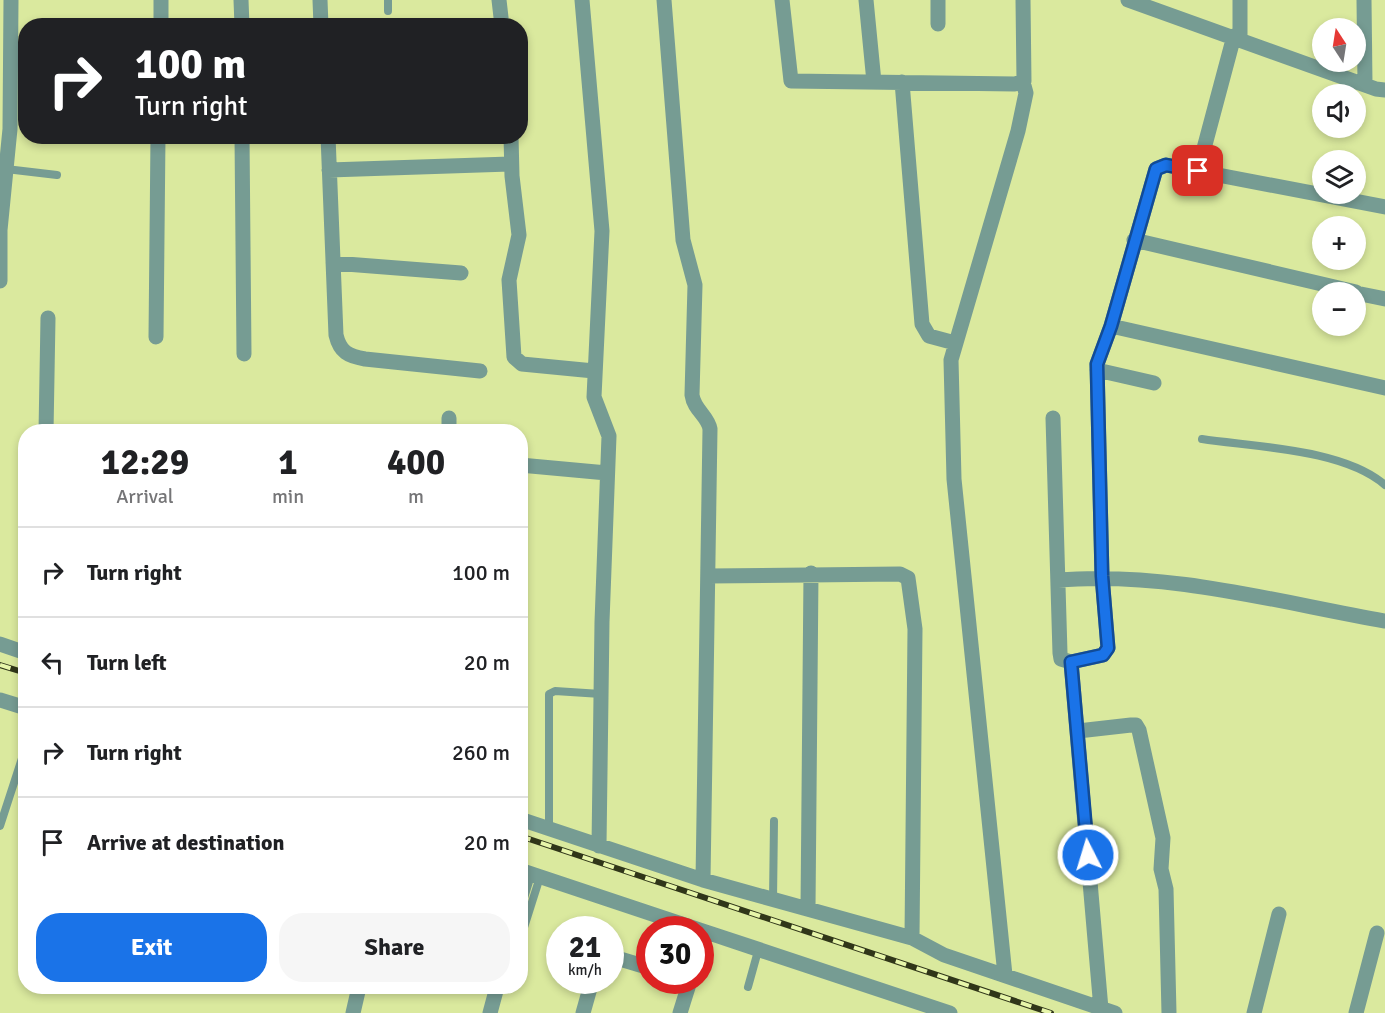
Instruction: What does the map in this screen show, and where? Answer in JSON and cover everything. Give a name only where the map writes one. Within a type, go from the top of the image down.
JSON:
[{"type":"street","points":[[0,281],[0,230],[6,169],[5,129],[11,0]]},
{"type":"street","points":[[160,18],[161,0]]},
{"type":"street","points":[[241,0],[242,18]]},
{"type":"street","points":[[320,0],[321,18]]},
{"type":"street","points":[[499,0],[500,18]]},
{"type":"street","points":[[582,0],[602,231],[594,371],[596,407],[608,427],[609,436],[599,846]]},
{"type":"street","points":[[663,0],[683,240],[695,277],[692,395],[695,408],[707,420],[710,429],[703,880]]},
{"type":"street","points":[[782,0],[791,81],[1015,84],[1023,82]]},
{"type":"street","points":[[866,0],[874,82]]},
{"type":"street","points":[[938,0],[938,24]]},
{"type":"street","points":[[1005,975],[954,479],[951,360],[1018,131],[1026,93],[1023,82],[1023,0]]},
{"type":"street","points":[[1128,0],[1385,90]]},
{"type":"street","points":[[1198,171],[1237,37],[1240,0]]},
{"type":"street","points":[[1364,0],[1365,83]]},
{"type":"street","points":[[902,82],[922,324],[929,336],[955,343]]},
{"type":"street","points":[[156,337],[158,144]]},
{"type":"street","points":[[242,144],[244,354]]},
{"type":"street","points":[[328,144],[338,343],[345,353],[365,359],[480,371]]},
{"type":"street","points":[[511,144],[519,235],[509,280],[514,357],[522,364],[594,371]]},
{"type":"street","points":[[329,170],[511,164]]},
{"type":"street","points":[[1053,418],[1060,653],[1061,659],[1071,662],[1107,652],[1102,576],[1097,370],[1156,169],[1166,165],[1385,207]]},
{"type":"street","points":[[1134,240],[1313,282]]},
{"type":"street","points":[[333,263],[461,273]]},
{"type":"street","points":[[1366,294],[1385,299]]},
{"type":"street","points":[[46,424],[48,318]]},
{"type":"street","points":[[1111,326],[1385,388]]},
{"type":"street","points":[[1097,370],[1154,383]]},
{"type":"street","points":[[528,466],[607,473]]},
{"type":"street","points":[[708,576],[811,573],[900,574],[910,582],[915,629],[912,938]]},
{"type":"street","points":[[808,909],[811,573]]},
{"type":"street","points":[[1058,580],[1102,576],[1150,578],[1385,621]]},
{"type":"street","points":[[0,644],[18,650]]},
{"type":"street","points":[[528,821],[703,880],[912,938],[944,955],[1108,1011],[1071,662]]},
{"type":"street","points":[[0,700],[18,706]]},
{"type":"street","points":[[1078,731],[1131,725],[1136,725],[1139,730],[1163,838],[1161,870],[1166,889],[1169,1013]]},
{"type":"street","points":[[529,873],[657,916]]},
{"type":"street","points":[[1254,1013],[1279,914]]},
{"type":"street","points":[[1356,1013],[1377,933]]},
{"type":"street","points":[[714,935],[950,1013]]},
{"type":"street","points":[[352,1013],[357,994]]},
{"type":"street","points":[[490,1013],[495,994]]},
{"type":"street","points":[[583,1013],[588,994]]},
{"type":"street","points":[[680,1013],[685,994]]},
{"type":"lane","points":[[388,0],[388,11]]},
{"type":"lane","points":[[6,169],[57,175]]},
{"type":"lane","points":[[1202,439],[1338,460],[1364,470],[1385,485]]},
{"type":"lane","points":[[549,827],[549,694],[555,691],[601,694]]},
{"type":"lane","points":[[0,826],[18,771]]},
{"type":"lane","points":[[773,900],[774,821]]},
{"type":"lane","points":[[748,987],[758,951]]},
{"type":"railway","points":[[0,665],[18,671]]},
{"type":"railway","points":[[528,839],[1051,1013]]},
{"type":"route","points":[[1088,855],[1071,662],[1103,655],[1108,648],[1102,576],[1096,406],[1097,364],[1111,326],[1156,169],[1160,165],[1166,165],[1198,171]]}]
